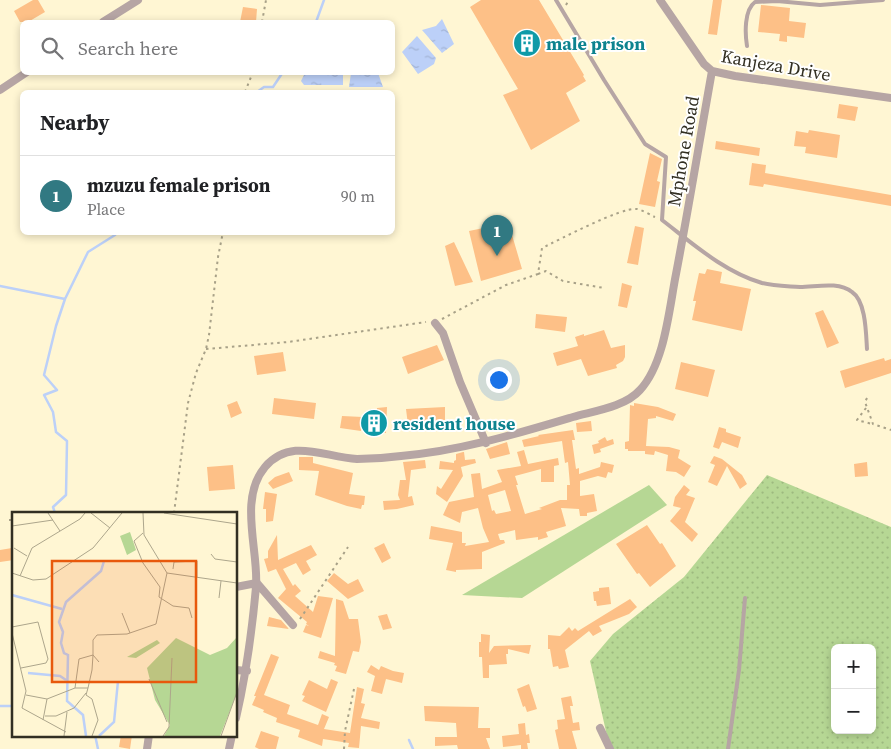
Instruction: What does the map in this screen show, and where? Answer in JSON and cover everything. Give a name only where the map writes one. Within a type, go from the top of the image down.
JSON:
[{"type":"street","points":[[106,20],[138,0]]},
{"type":"street","name":"Kanjeza Drive","points":[[660,0],[704,64],[712,70],[735,76],[891,98]]},
{"type":"street","name":"Mphone Road","points":[[238,709],[247,671],[256,583],[251,526],[255,484],[264,468],[277,457],[288,451],[299,450],[341,458],[374,459],[444,451],[486,443],[623,402],[641,389],[653,370],[664,336],[712,70]]},
{"type":"street","points":[[0,90],[22,75]]},
{"type":"street","points":[[435,323],[443,333],[460,382],[486,443]]},
{"type":"street","points":[[238,587],[256,583],[293,625]]},
{"type":"street","points":[[238,670],[247,671]]},
{"type":"street","points":[[600,728],[610,749]]},
{"type":"street","points":[[147,749],[149,736]]},
{"type":"street","points":[[229,749],[232,736]]},
{"type":"lane","points":[[556,0],[645,144],[666,157],[662,220],[731,270],[762,283],[801,287],[840,286],[851,291],[858,298],[863,311],[867,349]]},
{"type":"lane","points":[[747,46],[748,15],[750,7],[755,2],[777,1],[820,5],[883,0]]},
{"type":"lane","points":[[728,749],[739,670],[745,598]]},
{"type":"path","points":[[262,20],[266,0]]},
{"type":"path","points":[[246,90],[252,75]]},
{"type":"path","points":[[538,274],[542,248],[579,230],[636,209],[662,220]]},
{"type":"path","points":[[174,512],[188,403],[196,373],[206,349],[223,235]]},
{"type":"path","points":[[206,349],[288,342],[424,322],[435,323],[506,285],[546,271],[563,280],[604,288]]},
{"type":"path","points":[[867,398],[865,402],[866,408],[872,424]]},
{"type":"path","points":[[866,408],[857,420],[891,430]]},
{"type":"path","points":[[293,625],[297,624],[348,547]]},
{"type":"path","points":[[344,749],[345,731],[354,690]]},
{"type":"green space","points":[[767,475],[891,527],[891,749],[610,749],[590,661],[613,634],[684,577]]},
{"type":"green space","points":[[649,485],[667,505],[522,598],[462,595]]},
{"type":"water","points":[[442,19],[454,44],[442,53],[422,30],[436,26]]},
{"type":"water","points":[[417,36],[436,58],[434,64],[418,74],[402,52]]},
{"type":"water","points":[[304,75],[343,75],[343,85],[304,85],[301,81]]},
{"type":"water","points":[[351,75],[379,75],[383,87],[349,87]]},
{"type":"building","points":[[33,0],[38,0],[45,12],[31,20],[20,20],[20,22],[14,11]]},
{"type":"building","name":"male prison","points":[[481,0],[539,0],[586,81],[566,93],[580,121],[531,150],[503,95],[518,89],[470,7]]},
{"type":"building","points":[[713,0],[722,0],[717,35],[708,34]]},
{"type":"building","points":[[761,5],[790,8],[789,21],[806,23],[804,38],[787,36],[787,42],[779,41],[780,34],[758,32]]},
{"type":"building","points":[[243,7],[257,9],[256,20],[240,20]]},
{"type":"building","points":[[839,104],[858,107],[855,121],[837,118]]},
{"type":"building","points":[[809,130],[840,135],[837,158],[805,153],[806,147],[794,146],[796,131],[808,133]]},
{"type":"building","points":[[716,141],[760,148],[759,156],[715,149]]},
{"type":"building","points":[[650,153],[662,159],[657,181],[660,182],[655,207],[639,204]]},
{"type":"building","points":[[752,163],[766,165],[765,173],[891,195],[891,206],[764,184],[763,187],[749,185]]},
{"type":"building","points":[[498,225],[503,230],[510,228],[522,269],[481,281],[469,231]]},
{"type":"building","points":[[635,226],[644,228],[638,265],[627,263]]},
{"type":"building","points":[[454,242],[473,282],[455,286],[445,246]]},
{"type":"building","points":[[707,269],[722,272],[720,283],[751,289],[742,331],[692,320],[696,301],[693,301],[699,273],[705,274]]},
{"type":"building","points":[[622,283],[632,286],[627,308],[618,306]]},
{"type":"building","points":[[823,310],[839,343],[827,348],[815,313]]},
{"type":"building","points":[[536,314],[567,317],[565,332],[535,328]]},
{"type":"building","points":[[604,330],[611,348],[625,345],[625,357],[623,361],[616,365],[617,368],[588,376],[581,359],[557,366],[553,353],[578,346],[575,337]]},
{"type":"building","points":[[437,345],[444,360],[408,374],[402,357]]},
{"type":"building","points":[[283,352],[286,371],[257,375],[254,356]]},
{"type":"building","points":[[884,358],[885,361],[891,359],[891,373],[845,388],[840,371]]},
{"type":"building","points":[[681,362],[715,370],[708,397],[675,389]]},
{"type":"building","points":[[274,398],[316,403],[314,419],[272,414]]},
{"type":"building","points":[[237,401],[242,413],[231,418],[227,405]]},
{"type":"building","points":[[634,403],[658,407],[676,414],[673,421],[656,416],[656,418],[648,419],[646,446],[669,447],[680,450],[678,458],[691,466],[684,477],[676,472],[666,471],[668,455],[655,451],[654,455],[645,454],[645,451],[628,451],[628,449],[625,449],[625,442],[629,441],[630,405],[634,406]]},
{"type":"building","name":"resident house","points":[[387,407],[386,433],[368,436],[368,423],[363,423],[364,416],[377,416],[377,408]]},
{"type":"building","points":[[445,407],[445,422],[426,424],[428,426],[408,425],[406,409]]},
{"type":"building","points":[[342,416],[363,417],[361,431],[340,428]]},
{"type":"building","points":[[591,421],[592,431],[577,432],[576,423]]},
{"type":"building","points":[[719,427],[726,429],[726,432],[741,437],[738,448],[722,442],[719,449],[713,447]]},
{"type":"building","points":[[573,430],[575,440],[572,440],[576,469],[579,468],[579,474],[600,467],[601,462],[614,465],[612,473],[608,472],[606,478],[598,476],[580,481],[580,496],[594,494],[597,511],[587,513],[587,516],[580,516],[579,509],[561,508],[566,526],[546,532],[548,537],[538,540],[538,537],[516,540],[515,530],[498,534],[500,540],[504,540],[505,543],[482,552],[482,569],[456,570],[456,572],[446,570],[453,543],[429,539],[431,526],[462,532],[462,543],[466,543],[465,546],[489,542],[478,508],[462,512],[460,523],[443,515],[449,502],[474,497],[471,474],[480,473],[482,489],[502,482],[497,470],[521,466],[517,452],[524,450],[528,464],[558,458],[559,465],[554,466],[554,482],[541,482],[541,469],[515,476],[518,485],[516,485],[525,514],[542,509],[539,508],[560,500],[567,500],[567,485],[570,485],[568,462],[565,463],[562,441],[524,447],[522,440],[538,435]],"holes":[[[505,490],[511,511],[496,514],[494,510],[492,511],[488,495]]]},
{"type":"building","points":[[605,437],[607,441],[613,439],[614,444],[600,449],[601,452],[594,454],[592,445],[599,443],[598,441]]},
{"type":"building","points":[[507,442],[510,454],[490,459],[486,449]]},
{"type":"building","points":[[464,452],[465,460],[475,459],[476,463],[461,467],[463,476],[447,502],[436,494],[437,486],[441,489],[453,470],[439,469],[440,461],[454,463],[456,454]]},
{"type":"building","points":[[714,456],[722,459],[742,475],[747,484],[740,489],[727,466],[717,486],[708,482],[715,465],[710,463]]},
{"type":"building","points":[[299,457],[313,457],[313,463],[353,473],[349,494],[365,496],[364,505],[362,505],[361,509],[315,495],[319,471],[299,470]]},
{"type":"building","points":[[425,460],[426,468],[411,470],[408,497],[412,496],[414,505],[384,510],[383,501],[400,500],[398,495],[400,480],[406,480],[403,462]]},
{"type":"building","points":[[867,462],[868,476],[855,477],[854,464]]},
{"type":"building","points":[[233,465],[235,489],[209,491],[207,467]]},
{"type":"building","points":[[289,472],[293,481],[273,489],[268,483],[275,477]]},
{"type":"building","points":[[684,485],[690,490],[686,495],[695,498],[685,522],[698,534],[692,542],[670,521],[681,508],[673,506],[675,497]]},
{"type":"building","points":[[265,492],[277,494],[273,521],[266,522],[266,509],[263,509]]},
{"type":"building","points":[[647,525],[660,544],[662,543],[676,566],[650,587],[639,573],[637,574],[616,544]]},
{"type":"building","points":[[277,535],[278,560],[311,545],[317,555],[306,561],[311,570],[303,575],[296,563],[283,569],[293,586],[295,584],[301,591],[295,596],[313,612],[318,596],[333,598],[321,638],[303,632],[306,625],[309,626],[306,624],[307,622],[278,598],[286,589],[276,569],[268,572],[264,559],[268,558],[268,551]]},
{"type":"building","points":[[384,543],[391,558],[382,563],[374,548]]},
{"type":"building","points":[[12,548],[12,560],[0,562],[0,550]]},
{"type":"building","points":[[334,573],[348,584],[358,579],[364,591],[348,599],[327,581]]},
{"type":"building","points":[[609,587],[611,604],[597,606],[596,601],[594,601],[593,592],[599,591],[599,588]]},
{"type":"building","points":[[336,599],[343,601],[349,619],[358,619],[361,642],[359,652],[353,651],[346,674],[335,671],[337,666],[334,665],[335,663],[318,658],[320,651],[335,656]]},
{"type":"building","points":[[630,599],[637,607],[629,614],[599,626],[602,631],[593,636],[589,631],[565,650],[569,667],[559,669],[558,666],[553,667],[550,649],[548,649],[548,635],[560,636],[569,627],[572,631],[575,628],[578,631]]},
{"type":"building","points":[[387,614],[392,628],[383,630],[378,616]]},
{"type":"building","points":[[269,617],[281,620],[289,629],[267,626]]},
{"type":"building","points":[[481,634],[490,635],[489,653],[494,646],[531,645],[529,654],[508,649],[508,654],[506,654],[507,664],[489,665],[489,678],[483,678],[482,657],[479,657]]},
{"type":"building","points":[[271,654],[279,657],[264,695],[290,705],[287,714],[318,725],[322,714],[329,717],[324,729],[350,733],[357,687],[364,689],[361,703],[365,704],[361,718],[380,722],[379,729],[361,726],[359,748],[348,747],[349,743],[323,739],[322,746],[298,737],[300,730],[276,722],[277,718],[252,705]]},
{"type":"building","points":[[371,665],[379,670],[381,666],[404,673],[402,683],[386,679],[382,694],[371,691],[375,676],[367,672]]},
{"type":"building","points":[[331,679],[338,682],[326,712],[302,701],[305,696],[302,695],[309,680],[327,689]]},
{"type":"building","points":[[529,684],[537,709],[527,712],[525,706],[523,707],[517,689]]},
{"type":"building","points":[[571,696],[573,706],[570,706],[573,723],[579,722],[580,730],[572,731],[577,749],[559,749],[555,730],[558,729],[557,720],[565,719],[561,698]]},
{"type":"building","points":[[424,706],[479,707],[478,728],[490,728],[490,738],[486,738],[490,749],[458,749],[457,745],[435,746],[435,737],[457,737],[456,723],[425,721]]},
{"type":"building","points":[[525,723],[526,735],[529,734],[530,743],[527,743],[528,749],[521,749],[521,745],[503,747],[502,736],[519,734],[518,724]]},
{"type":"building","points":[[261,731],[279,737],[276,749],[259,749],[255,747]]},
{"type":"building","points":[[121,736],[132,736],[130,749],[119,747]]},
{"type":"waterway","points":[[317,20],[324,0]]},
{"type":"waterway","points":[[260,90],[264,87],[273,87],[281,75]]},
{"type":"waterway","points":[[55,512],[53,507],[66,495],[67,441],[56,432],[53,412],[44,395],[57,390],[44,375],[65,299],[88,252],[115,235]]},
{"type":"waterway","points":[[0,286],[65,299]]},
{"type":"waterway","points":[[0,706],[12,706]]},
{"type":"waterway","points":[[95,736],[98,749]]},
{"type":"waterway","points":[[409,740],[413,749]]},
{"type":"place","name":"male prison","points":[[527,43]]},
{"type":"place","name":"mzuzu female prison","points":[[497,256]]},
{"type":"place","name":"resident house","points":[[374,423]]}]
